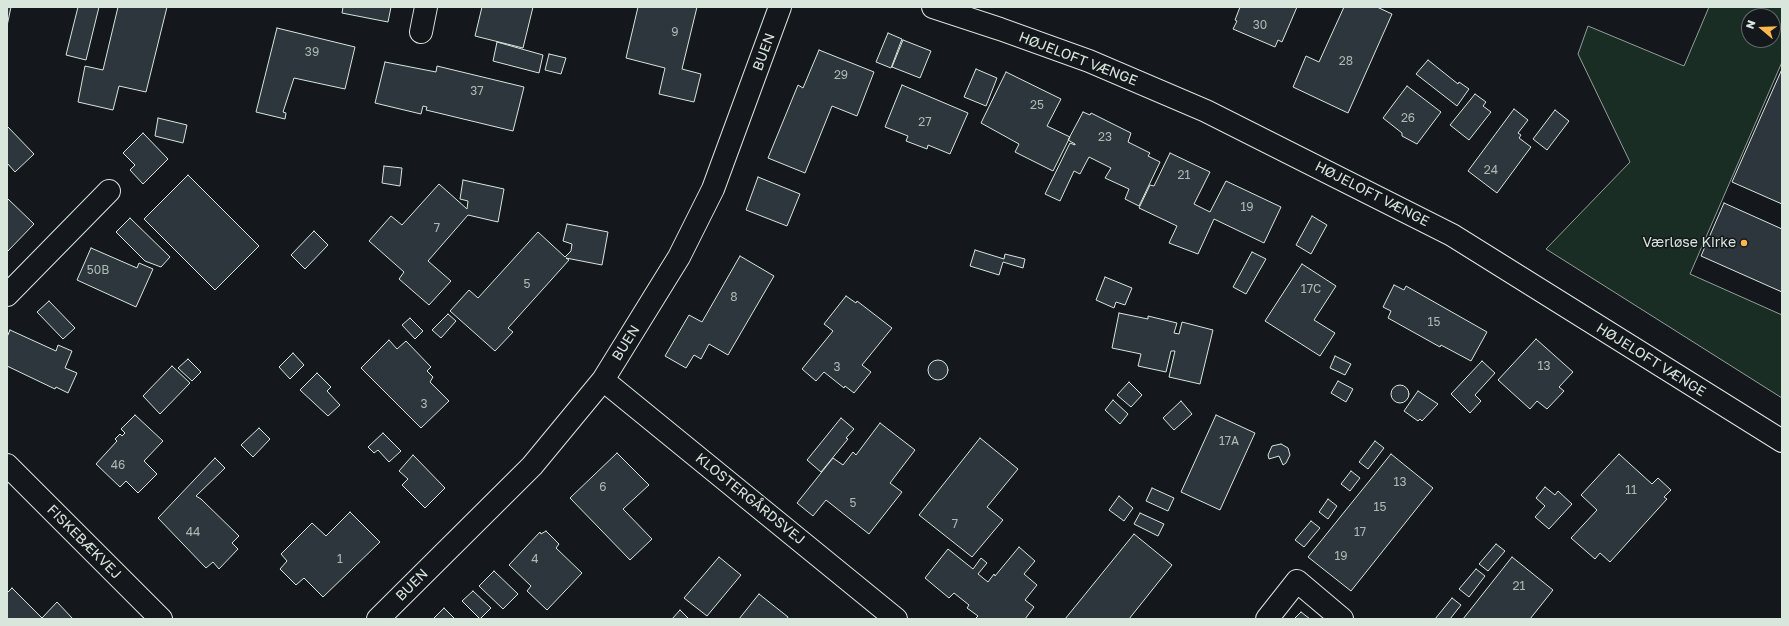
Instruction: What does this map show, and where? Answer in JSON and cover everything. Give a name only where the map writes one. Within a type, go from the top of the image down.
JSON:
[{"type":"street","points":[[420,32],[426,7]]},
{"type":"street","name":"BUEN","points":[[378,619],[532,466],[603,380],[679,258],[713,189],[780,7]]},
{"type":"street","name":"HØJELOFT VÆNGE","points":[[933,7],[1000,28],[1089,61],[1206,111],[1445,231],[1782,441]]},
{"type":"street","points":[[7,295],[109,191]]},
{"type":"street","name":"KLOSTERGÅRDSVEJ","points":[[603,380],[896,619]]},
{"type":"street","name":"FISKEBÆKVEJ","points":[[7,466],[161,619]]},
{"type":"street","points":[[1267,619],[1297,581],[1342,619]]},
{"type":"green space","points":[[1709,7],[1782,7],[1782,62],[1690,274],[1782,315],[1782,398],[1546,249],[1630,162],[1578,54],[1588,26],[1684,66]]},
{"type":"building","points":[[7,7],[11,7],[7,26]]},
{"type":"building","points":[[78,7],[99,7],[86,60],[66,55]]},
{"type":"building","points":[[118,7],[167,7],[146,92],[119,86],[113,110],[78,102],[85,66],[103,70]]},
{"type":"building","points":[[343,7],[391,7],[388,22],[342,13]]},
{"type":"building","points":[[482,7],[533,7],[523,48],[475,36]]},
{"type":"building","points":[[638,7],[697,7],[682,69],[701,74],[694,102],[659,94],[665,68],[626,58]]},
{"type":"building","points":[[1240,7],[1297,7],[1282,42],[1278,40],[1275,47],[1233,29],[1237,21],[1235,20]]},
{"type":"building","points":[[1344,7],[1377,7],[1392,14],[1348,113],[1293,87],[1306,56],[1319,62]]},
{"type":"building","points":[[277,28],[355,47],[345,89],[294,78],[283,112],[286,113],[285,119],[256,112]]},
{"type":"building","points":[[888,33],[902,39],[891,68],[876,62]]},
{"type":"building","points":[[903,40],[931,51],[920,78],[892,67]]},
{"type":"building","points":[[497,42],[543,55],[539,73],[493,61]]},
{"type":"building","points":[[819,50],[874,72],[857,116],[832,106],[805,173],[768,158],[798,85],[803,88]]},
{"type":"building","points":[[549,54],[566,58],[561,74],[545,70]]},
{"type":"building","points":[[1428,60],[1458,84],[1459,82],[1469,89],[1457,106],[1416,74]]},
{"type":"building","points":[[385,62],[436,72],[437,66],[524,87],[513,131],[426,110],[427,107],[423,106],[421,114],[375,103]]},
{"type":"building","points":[[976,69],[997,78],[986,106],[964,97]]},
{"type":"building","points":[[1782,69],[1782,204],[1732,182]]},
{"type":"building","points":[[1006,72],[1061,99],[1047,126],[1070,137],[1053,171],[1015,152],[1019,144],[981,123]]},
{"type":"building","points":[[902,85],[968,113],[950,154],[928,145],[927,149],[906,141],[908,136],[885,127]]},
{"type":"building","points":[[1407,86],[1441,112],[1417,144],[1402,136],[1402,133],[1383,118]]},
{"type":"building","points":[[1475,94],[1486,102],[1483,106],[1491,112],[1469,140],[1450,125]]},
{"type":"building","points":[[1514,109],[1528,120],[1518,133],[1521,135],[1519,138],[1531,147],[1497,193],[1468,171]]},
{"type":"building","points":[[1555,110],[1569,121],[1547,150],[1533,139]]},
{"type":"building","points":[[1083,112],[1090,115],[1091,113],[1131,133],[1128,142],[1150,153],[1148,156],[1160,162],[1139,206],[1125,199],[1129,189],[1105,178],[1111,168],[1089,157],[1080,174],[1074,171],[1060,201],[1045,194],[1070,143],[1075,145],[1068,140]]},
{"type":"building","points":[[158,118],[187,125],[183,143],[155,136]]},
{"type":"building","points":[[7,126],[34,154],[15,172],[7,163]]},
{"type":"building","points":[[143,133],[168,159],[143,184],[130,170],[135,165],[123,153]]},
{"type":"building","points":[[1170,153],[1210,172],[1194,204],[1210,212],[1226,181],[1281,207],[1264,243],[1214,219],[1198,254],[1169,243],[1177,226],[1139,208],[1150,185],[1154,186]]},
{"type":"building","points":[[384,166],[402,168],[400,186],[382,183]]},
{"type":"building","points":[[188,175],[259,246],[215,290],[144,219]]},
{"type":"building","points":[[758,177],[800,194],[787,226],[746,210]]},
{"type":"building","points":[[463,180],[504,189],[498,222],[468,215],[428,261],[451,281],[429,305],[399,279],[404,272],[369,241],[391,216],[402,225],[439,184],[467,209],[468,201],[460,199]]},
{"type":"building","points":[[7,198],[34,224],[7,252]]},
{"type":"building","name":"Værløse Kirke","points":[[1724,203],[1782,229],[1782,292],[1701,256]]},
{"type":"building","points":[[1312,216],[1327,225],[1311,254],[1296,245]]},
{"type":"building","points":[[130,218],[170,257],[161,267],[145,261],[116,232]]},
{"type":"building","points":[[567,224],[608,232],[602,265],[566,258],[569,260],[508,328],[513,332],[495,351],[450,311],[469,290],[478,298],[538,232],[565,257],[571,251],[572,244],[563,241]]},
{"type":"building","points":[[314,231],[328,245],[305,269],[291,255]]},
{"type":"building","points":[[91,248],[137,268],[139,263],[153,269],[136,307],[77,280]]},
{"type":"building","points":[[975,250],[1004,259],[1005,254],[1025,259],[1023,268],[1003,262],[999,275],[970,266]]},
{"type":"building","points":[[1252,252],[1266,259],[1246,294],[1233,287]]},
{"type":"building","points":[[740,256],[774,276],[728,355],[709,344],[701,359],[694,355],[686,368],[665,356],[689,315],[702,322]]},
{"type":"building","points":[[1302,264],[1336,286],[1314,320],[1335,333],[1320,356],[1265,321]]},
{"type":"building","points":[[1105,277],[1132,288],[1125,305],[1116,302],[1114,308],[1096,300]]},
{"type":"building","points":[[1394,285],[1404,290],[1406,286],[1487,332],[1471,361],[1441,345],[1440,347],[1388,318],[1391,311],[1383,307]]},
{"type":"building","points":[[846,296],[856,303],[857,301],[892,328],[862,365],[871,372],[854,393],[845,386],[844,388],[824,372],[816,381],[802,369],[833,331],[824,324]]},
{"type":"building","points":[[49,301],[75,328],[63,339],[37,312]]},
{"type":"building","points":[[1119,313],[1148,319],[1148,316],[1177,323],[1174,333],[1179,334],[1182,322],[1213,330],[1200,384],[1169,377],[1175,351],[1171,351],[1166,372],[1138,366],[1141,354],[1112,348]]},
{"type":"building","points":[[448,314],[456,321],[441,338],[432,330]]},
{"type":"building","points":[[410,318],[423,331],[415,339],[402,325]]},
{"type":"building","points":[[10,330],[56,351],[58,345],[72,351],[65,368],[77,373],[68,393],[56,387],[55,389],[7,366],[7,337]]},
{"type":"building","points":[[1536,339],[1573,372],[1559,387],[1564,391],[1547,409],[1537,401],[1530,409],[1498,380]]},
{"type":"building","points":[[389,340],[397,349],[406,341],[431,367],[427,371],[433,377],[430,382],[449,401],[421,428],[361,368]]},
{"type":"building","points":[[293,353],[304,365],[290,379],[279,367]]},
{"type":"building","points":[[1335,356],[1351,364],[1345,375],[1330,368]]},
{"type":"building","points":[[188,359],[201,372],[192,381],[178,368]]},
{"type":"building","points":[[934,360],[942,360],[948,366],[948,374],[942,380],[934,380],[928,374],[928,366]]},
{"type":"building","points":[[1482,361],[1495,373],[1475,395],[1481,401],[1470,413],[1451,394]]},
{"type":"building","points":[[172,366],[190,383],[160,414],[143,396]]},
{"type":"building","points":[[317,373],[331,387],[327,391],[340,405],[328,416],[300,390]]},
{"type":"building","points":[[1338,381],[1353,389],[1346,402],[1331,393]]},
{"type":"building","points":[[1129,382],[1142,395],[1131,407],[1117,395]]},
{"type":"building","points":[[1400,385],[1404,386],[1408,390],[1408,398],[1404,402],[1400,403],[1396,402],[1392,398],[1391,394],[1392,390],[1396,386]]},
{"type":"building","points":[[1418,391],[1438,404],[1422,421],[1420,419],[1418,421],[1404,411]]},
{"type":"building","points":[[1113,400],[1128,414],[1120,424],[1105,410]]},
{"type":"building","points":[[1181,401],[1192,414],[1174,430],[1163,418]]},
{"type":"building","points":[[135,415],[163,441],[144,461],[157,474],[138,493],[126,481],[120,487],[96,464],[117,441],[115,439],[120,434],[122,436],[125,433],[121,429]]},
{"type":"building","points":[[1216,415],[1255,433],[1220,510],[1181,492]]},
{"type":"building","points":[[841,418],[854,429],[846,438],[848,439],[821,472],[807,460]]},
{"type":"building","points":[[880,423],[915,450],[890,483],[902,492],[869,534],[826,500],[813,516],[797,503],[833,458],[843,465],[853,452],[856,455]]},
{"type":"building","points":[[259,428],[270,439],[253,457],[241,445]]},
{"type":"building","points":[[383,433],[401,451],[389,462],[378,450],[374,453],[368,447]]},
{"type":"building","points":[[980,438],[1018,469],[987,507],[1003,520],[972,557],[919,515]]},
{"type":"building","points":[[1375,441],[1384,448],[1368,469],[1359,462]]},
{"type":"building","points":[[1281,444],[1288,448],[1290,455],[1286,463],[1283,465],[1279,456],[1269,459],[1268,455],[1272,446]]},
{"type":"building","points":[[617,453],[649,485],[623,509],[652,539],[630,560],[570,498]]},
{"type":"building","points":[[1391,454],[1433,488],[1351,591],[1308,557]]},
{"type":"building","points":[[1619,454],[1652,484],[1658,478],[1671,490],[1664,497],[1667,499],[1610,562],[1600,553],[1595,559],[1571,538],[1597,510],[1581,495]]},
{"type":"building","points":[[413,455],[445,488],[425,508],[402,485],[408,479],[399,471]]},
{"type":"building","points":[[215,458],[225,468],[196,496],[201,499],[239,536],[232,543],[238,549],[219,569],[213,562],[206,568],[158,518]]},
{"type":"building","points":[[1351,471],[1360,478],[1350,491],[1341,484]]},
{"type":"building","points":[[1545,487],[1555,495],[1558,491],[1572,504],[1549,529],[1535,517],[1545,506],[1536,498]]},
{"type":"building","points":[[1152,488],[1174,498],[1168,511],[1146,501]]},
{"type":"building","points":[[1119,496],[1133,508],[1124,521],[1109,510]]},
{"type":"building","points":[[1328,499],[1337,506],[1328,519],[1319,512]]},
{"type":"building","points":[[350,512],[380,542],[323,597],[304,578],[296,585],[280,569],[287,561],[281,554],[312,523],[326,536]]},
{"type":"building","points":[[1140,513],[1164,524],[1158,536],[1134,524]]},
{"type":"building","points":[[1311,521],[1320,528],[1304,547],[1295,540]]},
{"type":"building","points":[[546,531],[559,544],[556,548],[582,573],[547,610],[527,591],[531,586],[509,565],[540,532],[541,534]]},
{"type":"building","points":[[1134,534],[1172,565],[1129,619],[1065,619]]},
{"type":"building","points":[[1496,544],[1505,551],[1488,571],[1479,564]]},
{"type":"building","points":[[1019,547],[1035,561],[1024,574],[1037,585],[1025,600],[1034,607],[1025,619],[975,619],[978,616],[967,608],[969,605],[954,593],[949,598],[925,578],[948,549],[973,569],[981,558],[987,563],[978,574],[988,582],[994,574],[995,576]]},
{"type":"building","points":[[719,557],[741,575],[707,616],[684,598]]},
{"type":"building","points":[[1512,557],[1553,590],[1530,619],[1463,619]]},
{"type":"building","points":[[1476,569],[1485,576],[1469,597],[1459,589]]},
{"type":"building","points":[[494,571],[518,594],[503,609],[479,586]]},
{"type":"building","points":[[12,588],[42,618],[57,602],[73,619],[7,619],[7,593]]},
{"type":"building","points":[[473,591],[491,608],[480,619],[462,601]]},
{"type":"building","points":[[759,594],[788,617],[787,619],[739,619]]},
{"type":"building","points":[[1452,598],[1461,605],[1450,619],[1435,619]]},
{"type":"building","points":[[444,608],[455,619],[433,619]]},
{"type":"building","points":[[680,610],[689,619],[672,619]]},
{"type":"building","points":[[1301,612],[1310,619],[1294,619]]},
{"type":"place","name":"Værløse Kirke","points":[[1744,243]]}]
